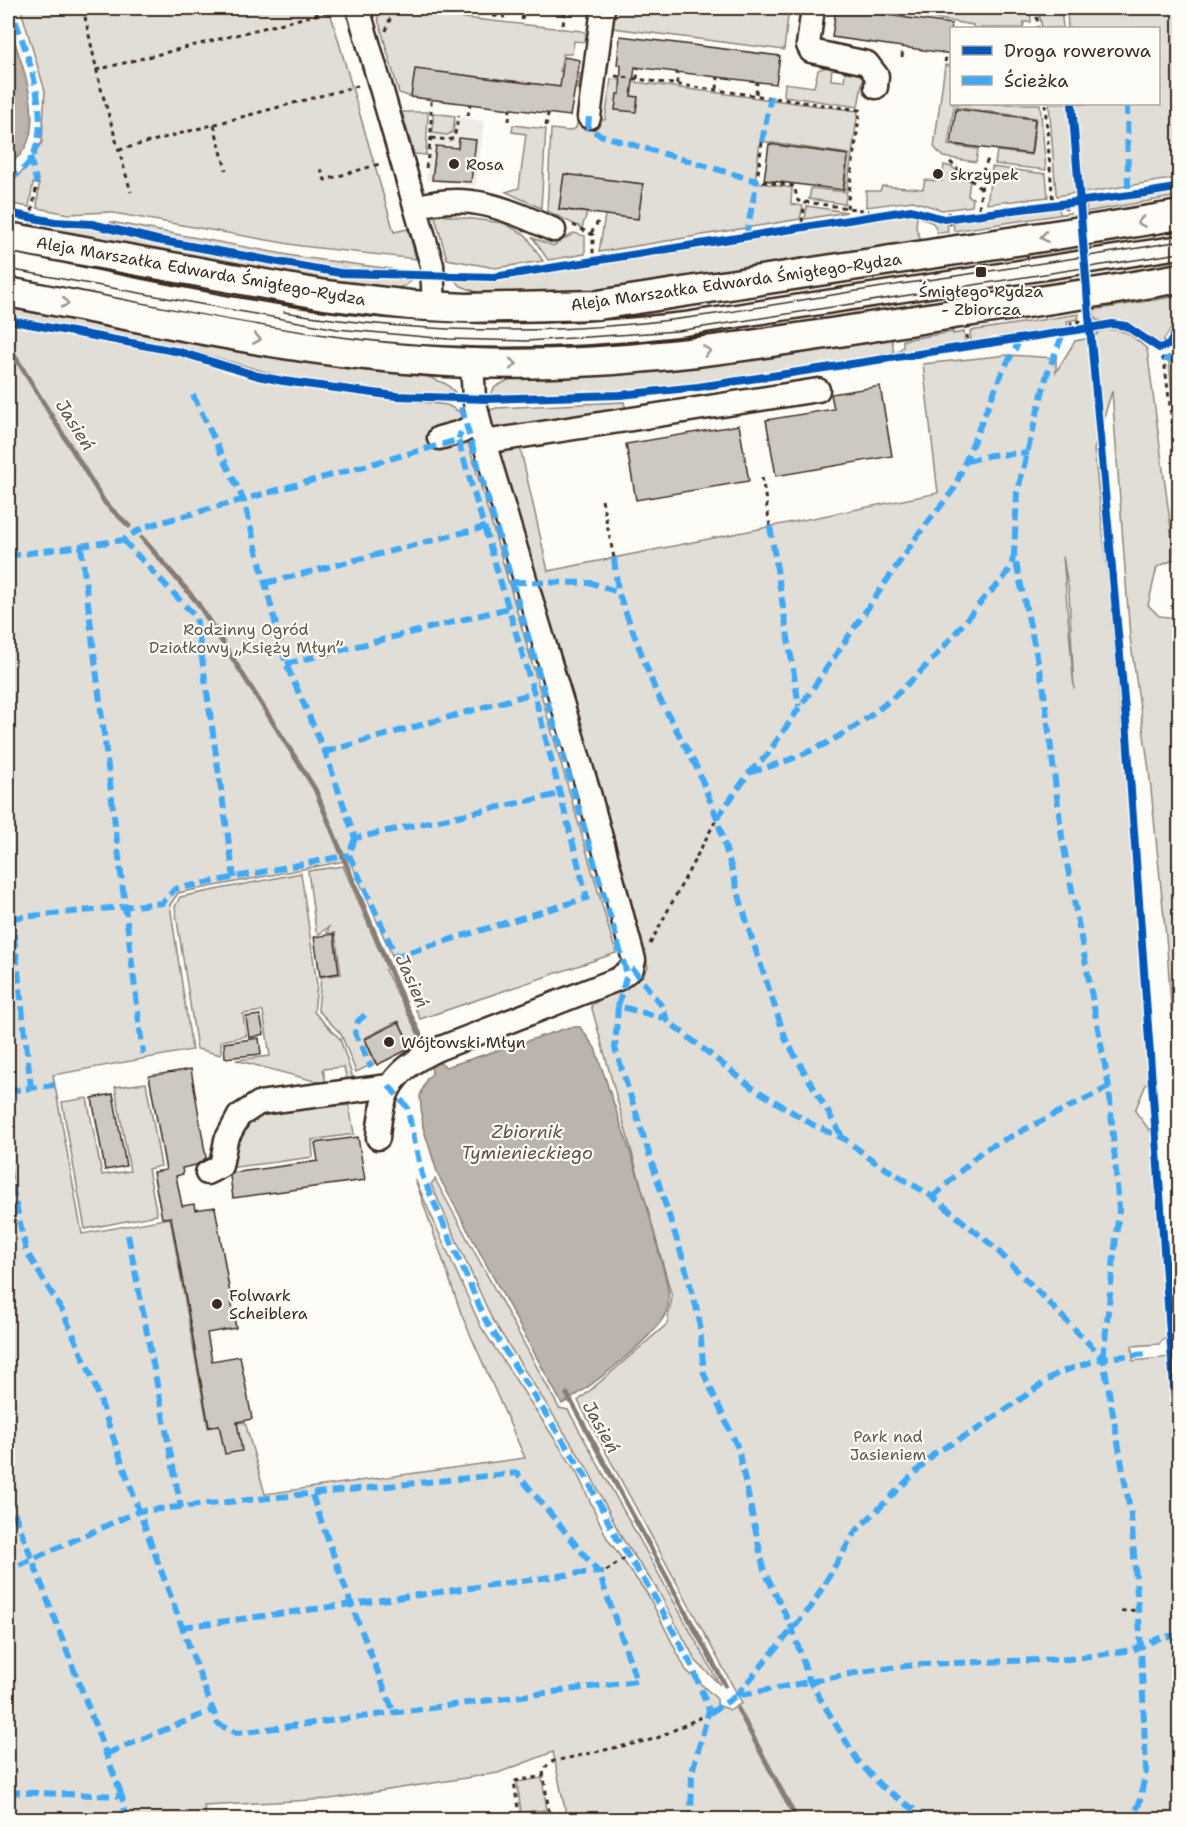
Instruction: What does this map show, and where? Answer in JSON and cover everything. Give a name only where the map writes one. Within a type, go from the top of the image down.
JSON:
[{"type":"main road","name":"Aleja Marszałka Edwarda Śmigłego-Rydza","points":[[8,237],[290,290],[434,307],[526,308],[598,305],[1179,215]]},
{"type":"main road","points":[[8,292],[309,348],[394,358],[472,363],[545,363],[663,357],[956,322],[1179,278]]},
{"type":"street","points":[[358,8],[433,269],[434,307]]},
{"type":"street","points":[[589,117],[603,8]]},
{"type":"street","points":[[813,8],[808,45],[811,51],[867,63],[877,76],[876,87]]},
{"type":"street","points":[[416,207],[428,203],[458,201],[494,204],[554,230]]},
{"type":"street","points":[[8,264],[324,322],[419,333],[527,336],[636,330],[695,322],[1179,247]]},
{"type":"street","points":[[378,1138],[384,1099],[389,1086],[401,1070],[429,1053],[618,979],[632,968],[633,952],[589,793],[482,432],[472,363]]},
{"type":"street","points":[[439,438],[461,432],[482,432],[818,390]]},
{"type":"street","points":[[207,1173],[221,1166],[226,1140],[239,1116],[259,1103],[389,1086]]},
{"type":"path","points":[[83,8],[96,70],[131,192]]},
{"type":"path","points":[[384,37],[390,19],[401,8]]},
{"type":"path","points":[[483,15],[484,8]]},
{"type":"path","points":[[522,20],[524,8]]},
{"type":"path","points":[[1036,8],[1038,27]]},
{"type":"path","points":[[96,70],[330,11]]},
{"type":"path","points":[[563,25],[565,11]]},
{"type":"path","points":[[493,16],[505,17]]},
{"type":"path","points":[[902,57],[903,47]]},
{"type":"path","points":[[945,62],[947,53]]},
{"type":"path","points":[[637,79],[638,67]]},
{"type":"path","points":[[677,72],[677,84]]},
{"type":"path","points":[[595,74],[756,94],[860,110],[847,208]]},
{"type":"path","points":[[717,89],[718,77]]},
{"type":"path","points":[[756,94],[757,82]]},
{"type":"path","points":[[119,150],[352,88]]},
{"type":"path","points":[[426,171],[431,138],[431,100]]},
{"type":"path","points":[[468,116],[470,104]]},
{"type":"path","points":[[1045,105],[1051,205],[1072,203]]},
{"type":"path","points":[[509,121],[510,109]]},
{"type":"path","points":[[546,126],[548,114]]},
{"type":"path","points":[[431,138],[449,140],[454,138],[459,115]]},
{"type":"path","points":[[214,125],[226,170]]},
{"type":"path","points":[[762,142],[757,181],[794,186],[798,201]]},
{"type":"path","points":[[973,215],[981,211],[984,167],[990,156]]},
{"type":"path","points":[[950,162],[981,189]]},
{"type":"path","points":[[321,169],[325,180],[375,166]]},
{"type":"path","points":[[32,215],[37,184]]},
{"type":"path","points":[[798,201],[802,193]]},
{"type":"path","points":[[798,201],[872,213]]},
{"type":"path","points":[[794,229],[804,225],[805,202]]},
{"type":"path","points":[[852,220],[872,213]]},
{"type":"path","points":[[948,217],[963,216]]},
{"type":"path","points":[[591,233],[598,222]]},
{"type":"path","points":[[582,263],[606,259]]},
{"type":"path","points":[[1057,331],[1073,332],[1087,324],[1085,311]]},
{"type":"path","points":[[1073,332],[1071,323],[1080,321],[1085,311]]},
{"type":"path","points":[[956,322],[969,348]]},
{"type":"path","points":[[954,347],[969,348],[982,343]]},
{"type":"path","points":[[1169,358],[1162,347],[1179,484]]},
{"type":"path","points":[[1172,428],[1179,426]]},
{"type":"path","points":[[762,477],[770,526]]},
{"type":"path","points":[[602,500],[614,558]]},
{"type":"path","points":[[632,968],[645,954],[717,818]]},
{"type":"path","points":[[606,1571],[628,1556]]},
{"type":"path","points":[[1121,1611],[1138,1610]]},
{"type":"path","points":[[515,1820],[519,1816],[549,1812],[544,1768],[550,1762],[655,1738],[710,1713]]},
{"type":"path","points":[[519,1816],[514,1781],[544,1776]]},
{"type":"shaded area","points":[[434,114],[484,121],[476,186],[426,180]]},
{"type":"green space","points":[[11,8],[329,8],[394,232],[408,229],[416,259],[301,246],[108,212],[69,214],[37,208],[39,184],[33,183],[29,207],[8,203],[8,182],[13,181],[25,168],[42,142],[45,91],[21,10],[13,12]]},
{"type":"green space","points":[[375,8],[582,31],[586,34],[585,42],[574,41],[572,54],[563,54],[560,71],[580,74],[578,89],[416,69],[411,97],[399,93]]},
{"type":"green space","points":[[614,8],[789,8],[784,50],[613,28]]},
{"type":"green space","points":[[872,8],[1030,8],[1031,22],[1024,22],[1023,27],[973,27],[973,25]]},
{"type":"green space","points":[[1038,8],[1061,8],[1063,27],[1042,27]]},
{"type":"green space","points":[[1067,8],[1179,8],[1180,174],[1171,179],[1084,193],[1075,105],[1160,105],[1160,27],[1068,27]]},
{"type":"green space","points":[[832,65],[831,80],[844,81],[846,66],[864,73],[858,107],[784,96],[785,83],[814,87],[818,70]]},
{"type":"green space","points":[[945,65],[950,66],[950,105],[1040,105],[1046,170],[995,164],[997,151],[1032,155],[1036,118],[954,107],[948,145],[978,149],[976,162],[943,157],[934,147]]},
{"type":"green space","points":[[611,79],[858,111],[845,204],[809,199],[811,188],[844,192],[849,154],[760,141],[755,182],[792,188],[791,204],[803,206],[800,219],[599,252],[605,215],[638,219],[643,184],[564,175],[559,209],[587,213],[582,228],[547,211],[551,129],[569,131],[576,128],[578,118],[605,120]]},
{"type":"green space","points":[[1049,105],[1069,105],[1075,193],[1057,196]]},
{"type":"green space","points":[[402,112],[428,112],[426,155],[414,154]]},
{"type":"green space","points":[[433,113],[455,116],[453,132],[447,135],[433,133]]},
{"type":"green space","points":[[513,125],[546,129],[541,208],[506,192],[519,188],[526,134],[512,132]]},
{"type":"green space","points":[[944,165],[952,167],[970,181],[968,196],[973,198],[972,206],[942,210],[913,201],[866,207],[866,191],[880,191],[882,186],[923,189],[925,180],[942,181]]},
{"type":"green space","points":[[992,167],[1046,174],[1048,197],[987,204]]},
{"type":"green space","points":[[1177,191],[1179,196],[1085,212],[1087,205]]},
{"type":"green space","points":[[807,206],[847,212],[805,219]]},
{"type":"green space","points":[[1059,208],[1060,214],[1071,213],[954,231],[953,221]]},
{"type":"green space","points":[[910,213],[947,221],[948,232],[938,233],[933,223],[917,216],[916,228],[921,241],[588,291],[479,293],[461,286],[452,278],[500,279]]},
{"type":"green space","points":[[441,215],[503,223],[526,235],[543,261],[495,268],[447,259],[435,217]]},
{"type":"green space","points":[[31,220],[91,227],[157,244],[340,277],[415,277],[405,286],[393,289],[341,283],[29,226]]},
{"type":"green space","points":[[111,222],[299,257],[392,269],[341,268],[258,256],[148,234],[123,228]]},
{"type":"green space","points":[[574,233],[585,236],[585,254],[548,260],[533,238],[553,246]]},
{"type":"green space","points":[[1179,296],[1179,316],[1162,343],[1153,341],[1129,323],[1096,320],[1093,310]]},
{"type":"green space","points":[[8,307],[277,357],[426,376],[446,384],[458,395],[400,392],[284,377],[182,348],[8,316]]},
{"type":"green space","points":[[1079,314],[1078,319],[1067,321],[1068,327],[971,342],[970,331]]},
{"type":"green space","points":[[8,324],[181,357],[283,385],[447,405],[460,412],[461,417],[456,422],[468,442],[616,953],[420,1019],[350,860],[178,893],[170,905],[192,1050],[53,1075],[82,1234],[170,1218],[208,1428],[245,1422],[265,1494],[525,1458],[462,1316],[415,1179],[481,1327],[577,1473],[607,1538],[648,1595],[686,1670],[717,1699],[717,1705],[731,1710],[742,1703],[578,1401],[667,1324],[672,1297],[591,1005],[643,976],[648,967],[496,455],[500,448],[519,442],[548,571],[938,493],[923,364],[1008,355],[1056,358],[1056,372],[1075,341],[1095,337],[1098,332],[1106,330],[1119,330],[1136,339],[1147,349],[1175,559],[1157,567],[1148,605],[1159,616],[1178,618],[1180,624],[1179,1127],[1167,947],[1149,770],[1130,637],[1112,391],[1094,450],[1109,587],[1152,1070],[1135,1111],[1156,1139],[1175,1329],[1159,1344],[1132,1346],[1133,1361],[1179,1356],[1179,1819],[567,1819],[553,1752],[498,1773],[330,1799],[204,1806],[206,1819],[8,1819]],"holes":[[[1063,556],[1069,593],[1074,689]]]},
{"type":"green space","points":[[953,332],[953,334],[964,332],[965,343],[735,379],[637,391],[489,396],[495,387],[510,379],[667,371],[892,339],[894,354],[903,347],[903,340]]},
{"type":"green space","points":[[1179,361],[1179,424],[1175,425],[1169,363]]},
{"type":"green space","points":[[624,402],[626,410],[494,430],[489,426],[485,415],[490,415],[490,410],[496,408]]},
{"type":"green space","points":[[343,866],[387,969],[385,970],[422,1041],[412,1046],[398,1021],[364,1038],[375,1063],[356,1072],[341,1034],[318,1010],[321,977],[341,974],[335,933],[327,933],[329,927],[319,934],[316,931],[308,871]]},
{"type":"green space","points":[[301,873],[317,985],[314,1012],[340,1039],[354,1081],[347,1081],[344,1067],[323,1069],[326,1084],[236,1060],[270,1056],[263,1011],[243,1014],[246,1036],[221,1041],[221,1055],[197,1049],[175,907],[180,897]]},
{"type":"green space","points":[[146,1083],[161,1166],[148,1169],[157,1215],[85,1229],[62,1102],[87,1098],[102,1175],[130,1171],[115,1087]]},
{"type":"green space","points":[[349,1105],[354,1134],[312,1140],[313,1157],[229,1168],[233,1140],[241,1128],[253,1120],[284,1110]]},
{"type":"green space","points":[[435,1179],[559,1408],[568,1410],[720,1685],[696,1661],[657,1589],[622,1538],[587,1468],[492,1319],[431,1184]]},
{"type":"green space","points":[[542,1778],[547,1810],[521,1812],[517,1782]]},
{"type":"water","points":[[8,23],[26,76],[32,118],[30,137],[22,153],[8,164]]},
{"type":"water","name":"Zbiornik Tymienieckiego","points":[[570,1027],[580,1027],[595,1048],[646,1204],[667,1282],[669,1301],[663,1318],[639,1345],[605,1374],[562,1404],[438,1175],[423,1127],[420,1096],[427,1078],[432,1074],[431,1064],[437,1061],[446,1067]]},
{"type":"building","points":[[836,8],[951,24],[950,54],[832,37]]},
{"type":"building","points":[[620,36],[780,56],[776,84],[635,67],[631,96],[638,97],[636,112],[615,110],[617,94],[620,94],[621,65],[617,65]]},
{"type":"building","points":[[564,57],[580,60],[570,116],[411,97],[415,69],[560,87]]},
{"type":"building","points":[[956,109],[1035,119],[1031,154],[951,144]]},
{"type":"building","name":"Rosa","points":[[459,138],[476,140],[471,182],[432,180],[436,146],[458,148]]},
{"type":"building","points":[[769,144],[848,155],[843,190],[764,180]]},
{"type":"building","points":[[564,174],[643,184],[638,219],[559,209]]},
{"type":"building","points":[[880,386],[892,456],[776,476],[766,420],[834,409],[831,394]]},
{"type":"building","points":[[739,425],[749,481],[636,500],[626,444]]},
{"type":"building","points":[[334,934],[339,973],[320,976],[314,937]]},
{"type":"building","points":[[260,1015],[264,1034],[249,1038],[246,1017]]},
{"type":"building","points":[[399,1022],[411,1048],[377,1065],[365,1039]]},
{"type":"building","points":[[259,1038],[261,1054],[225,1058],[224,1043]]},
{"type":"building","points":[[191,1069],[206,1158],[196,1165],[182,1168],[183,1174],[176,1176],[182,1206],[194,1204],[195,1210],[215,1207],[236,1328],[207,1333],[212,1361],[240,1356],[252,1419],[237,1422],[242,1451],[225,1454],[219,1425],[209,1427],[171,1217],[162,1218],[153,1172],[166,1170],[149,1076]]},
{"type":"building","points":[[113,1094],[126,1166],[105,1170],[92,1098]]},
{"type":"building","points":[[358,1137],[365,1180],[233,1198],[230,1176],[232,1173],[318,1161],[315,1143]]},
{"type":"waterway","name":"Jasień","points":[[8,332],[11,350],[105,503],[129,526]]},
{"type":"waterway","name":"Jasień","points":[[142,538],[197,602],[315,789],[397,987],[427,1049]]},
{"type":"waterway","name":"Jasień","points":[[567,1394],[725,1685]]},
{"type":"waterway","name":"Jasień","points":[[738,1709],[797,1820]]},
{"type":"tram line","points":[[284,312],[371,323],[458,329],[545,329],[632,324],[722,313],[1180,241]]},
{"type":"tram line","points":[[8,269],[337,329],[448,339],[527,341],[678,331],[1180,253]]},
{"type":"marked path","points":[[8,180],[26,166],[36,147],[40,124],[33,74],[11,8]]},
{"type":"marked path","points":[[762,142],[771,96]]},
{"type":"marked path","points":[[1127,105],[1128,189]]},
{"type":"marked path","points":[[589,117],[588,128],[600,135],[757,181],[747,231]]},
{"type":"marked path","points":[[30,157],[37,184]]},
{"type":"marked path","points":[[1062,336],[1047,374],[1017,493],[1014,554],[1043,684],[1062,837],[1109,1087],[1119,1210],[1103,1358]]},
{"type":"marked path","points":[[717,818],[750,772],[767,755],[918,535],[954,489],[1003,370],[1018,344]]},
{"type":"marked path","points":[[1163,359],[1172,359],[1180,370]]},
{"type":"marked path","points":[[193,395],[244,501],[286,664],[325,752],[355,838],[560,794]]},
{"type":"marked path","points":[[461,407],[627,974],[618,1006],[664,1018],[753,1088],[815,1126],[843,1138],[875,1162],[933,1197],[993,1246],[1103,1358],[1131,1516],[1141,1646],[1146,1771],[1139,1804],[1131,1820]]},
{"type":"marked path","points":[[8,556],[123,540],[144,527],[458,440],[461,432]]},
{"type":"marked path","points":[[355,838],[349,855],[396,956],[587,898],[534,693],[458,440]]},
{"type":"marked path","points":[[967,461],[991,455],[1029,453]]},
{"type":"marked path","points":[[770,526],[799,706]]},
{"type":"marked path","points":[[266,583],[485,527]]},
{"type":"marked path","points":[[123,540],[196,617],[234,878]]},
{"type":"marked path","points":[[81,546],[143,1054]]},
{"type":"marked path","points":[[750,772],[821,746],[852,729],[880,708],[931,661],[1009,571],[1013,557]]},
{"type":"marked path","points":[[614,558],[618,592]]},
{"type":"marked path","points":[[514,582],[592,583],[618,592],[656,692],[697,768],[717,818],[749,930],[786,1040],[843,1138]]},
{"type":"marked path","points":[[286,664],[509,608]]},
{"type":"marked path","points":[[325,752],[534,693]]},
{"type":"marked path","points":[[12,918],[162,903],[175,889],[349,855]]},
{"type":"marked path","points":[[8,881],[31,1088]]},
{"type":"marked path","points":[[632,968],[661,1005],[668,1022]]},
{"type":"marked path","points":[[618,1006],[615,1048],[683,1259],[699,1317],[704,1374],[738,1448],[764,1570],[792,1628],[810,1682],[858,1761],[881,1786],[929,1820]]},
{"type":"marked path","points":[[365,1015],[358,1021],[355,1033],[371,1067]]},
{"type":"marked path","points":[[8,1091],[54,1085]]},
{"type":"marked path","points":[[389,1086],[407,1107],[422,1175],[486,1321],[585,1475],[617,1539],[653,1594],[692,1666],[709,1710],[692,1772],[691,1820]]},
{"type":"marked path","points":[[933,1197],[982,1151],[1109,1087]]},
{"type":"marked path","points":[[8,1168],[26,1251],[63,1312],[92,1377],[139,1511],[218,1724],[237,1733],[637,1681],[599,1573],[517,1473],[139,1511],[8,1570]]},
{"type":"marked path","points":[[128,1235],[181,1508]]},
{"type":"marked path","points":[[736,1696],[811,1607],[855,1532],[935,1453],[976,1430],[1058,1373],[1103,1358],[1148,1354]]},
{"type":"marked path","points":[[312,1495],[351,1604],[394,1713]]},
{"type":"marked path","points":[[8,1496],[122,1796]]},
{"type":"marked path","points":[[182,1627],[580,1573],[604,1572]]},
{"type":"marked path","points":[[710,1713],[736,1696],[860,1672],[922,1664],[1069,1659],[1133,1650],[1162,1637],[1180,1635]]},
{"type":"marked path","points":[[108,1753],[213,1710]]},
{"type":"marked path","points":[[8,1792],[122,1796],[125,1820]]},
{"type":"cycle path","points":[[8,320],[180,352],[258,376],[283,381],[396,396],[487,399],[620,395],[698,387],[1090,328],[1072,105]]},
{"type":"cycle path","points":[[8,213],[55,222],[92,224],[157,240],[340,273],[494,277],[911,210],[944,219],[1146,193],[1180,185]]},
{"type":"cycle path","points":[[1180,325],[1169,345],[1159,348],[1126,326],[1112,324],[1090,328],[1126,721],[1180,1472]]},
{"type":"place","name":"Rosa","points":[[454,164]]},
{"type":"place","name":"skrzypek","points":[[938,174]]},
{"type":"place","name":"Śmigłego Rydza - Zbiorcza","points":[[981,272]]},
{"type":"place","name":"Wójtowski Młyn","points":[[389,1042]]},
{"type":"place","name":"Folwark Scheiblera","points":[[217,1304]]},
{"type":"park label","name":"Rodzinny Ogród Działkowy „Księży Młyn”","points":[[246,638]]},
{"type":"park label","name":"Park nad Jasieniem","points":[[888,1445]]}]
